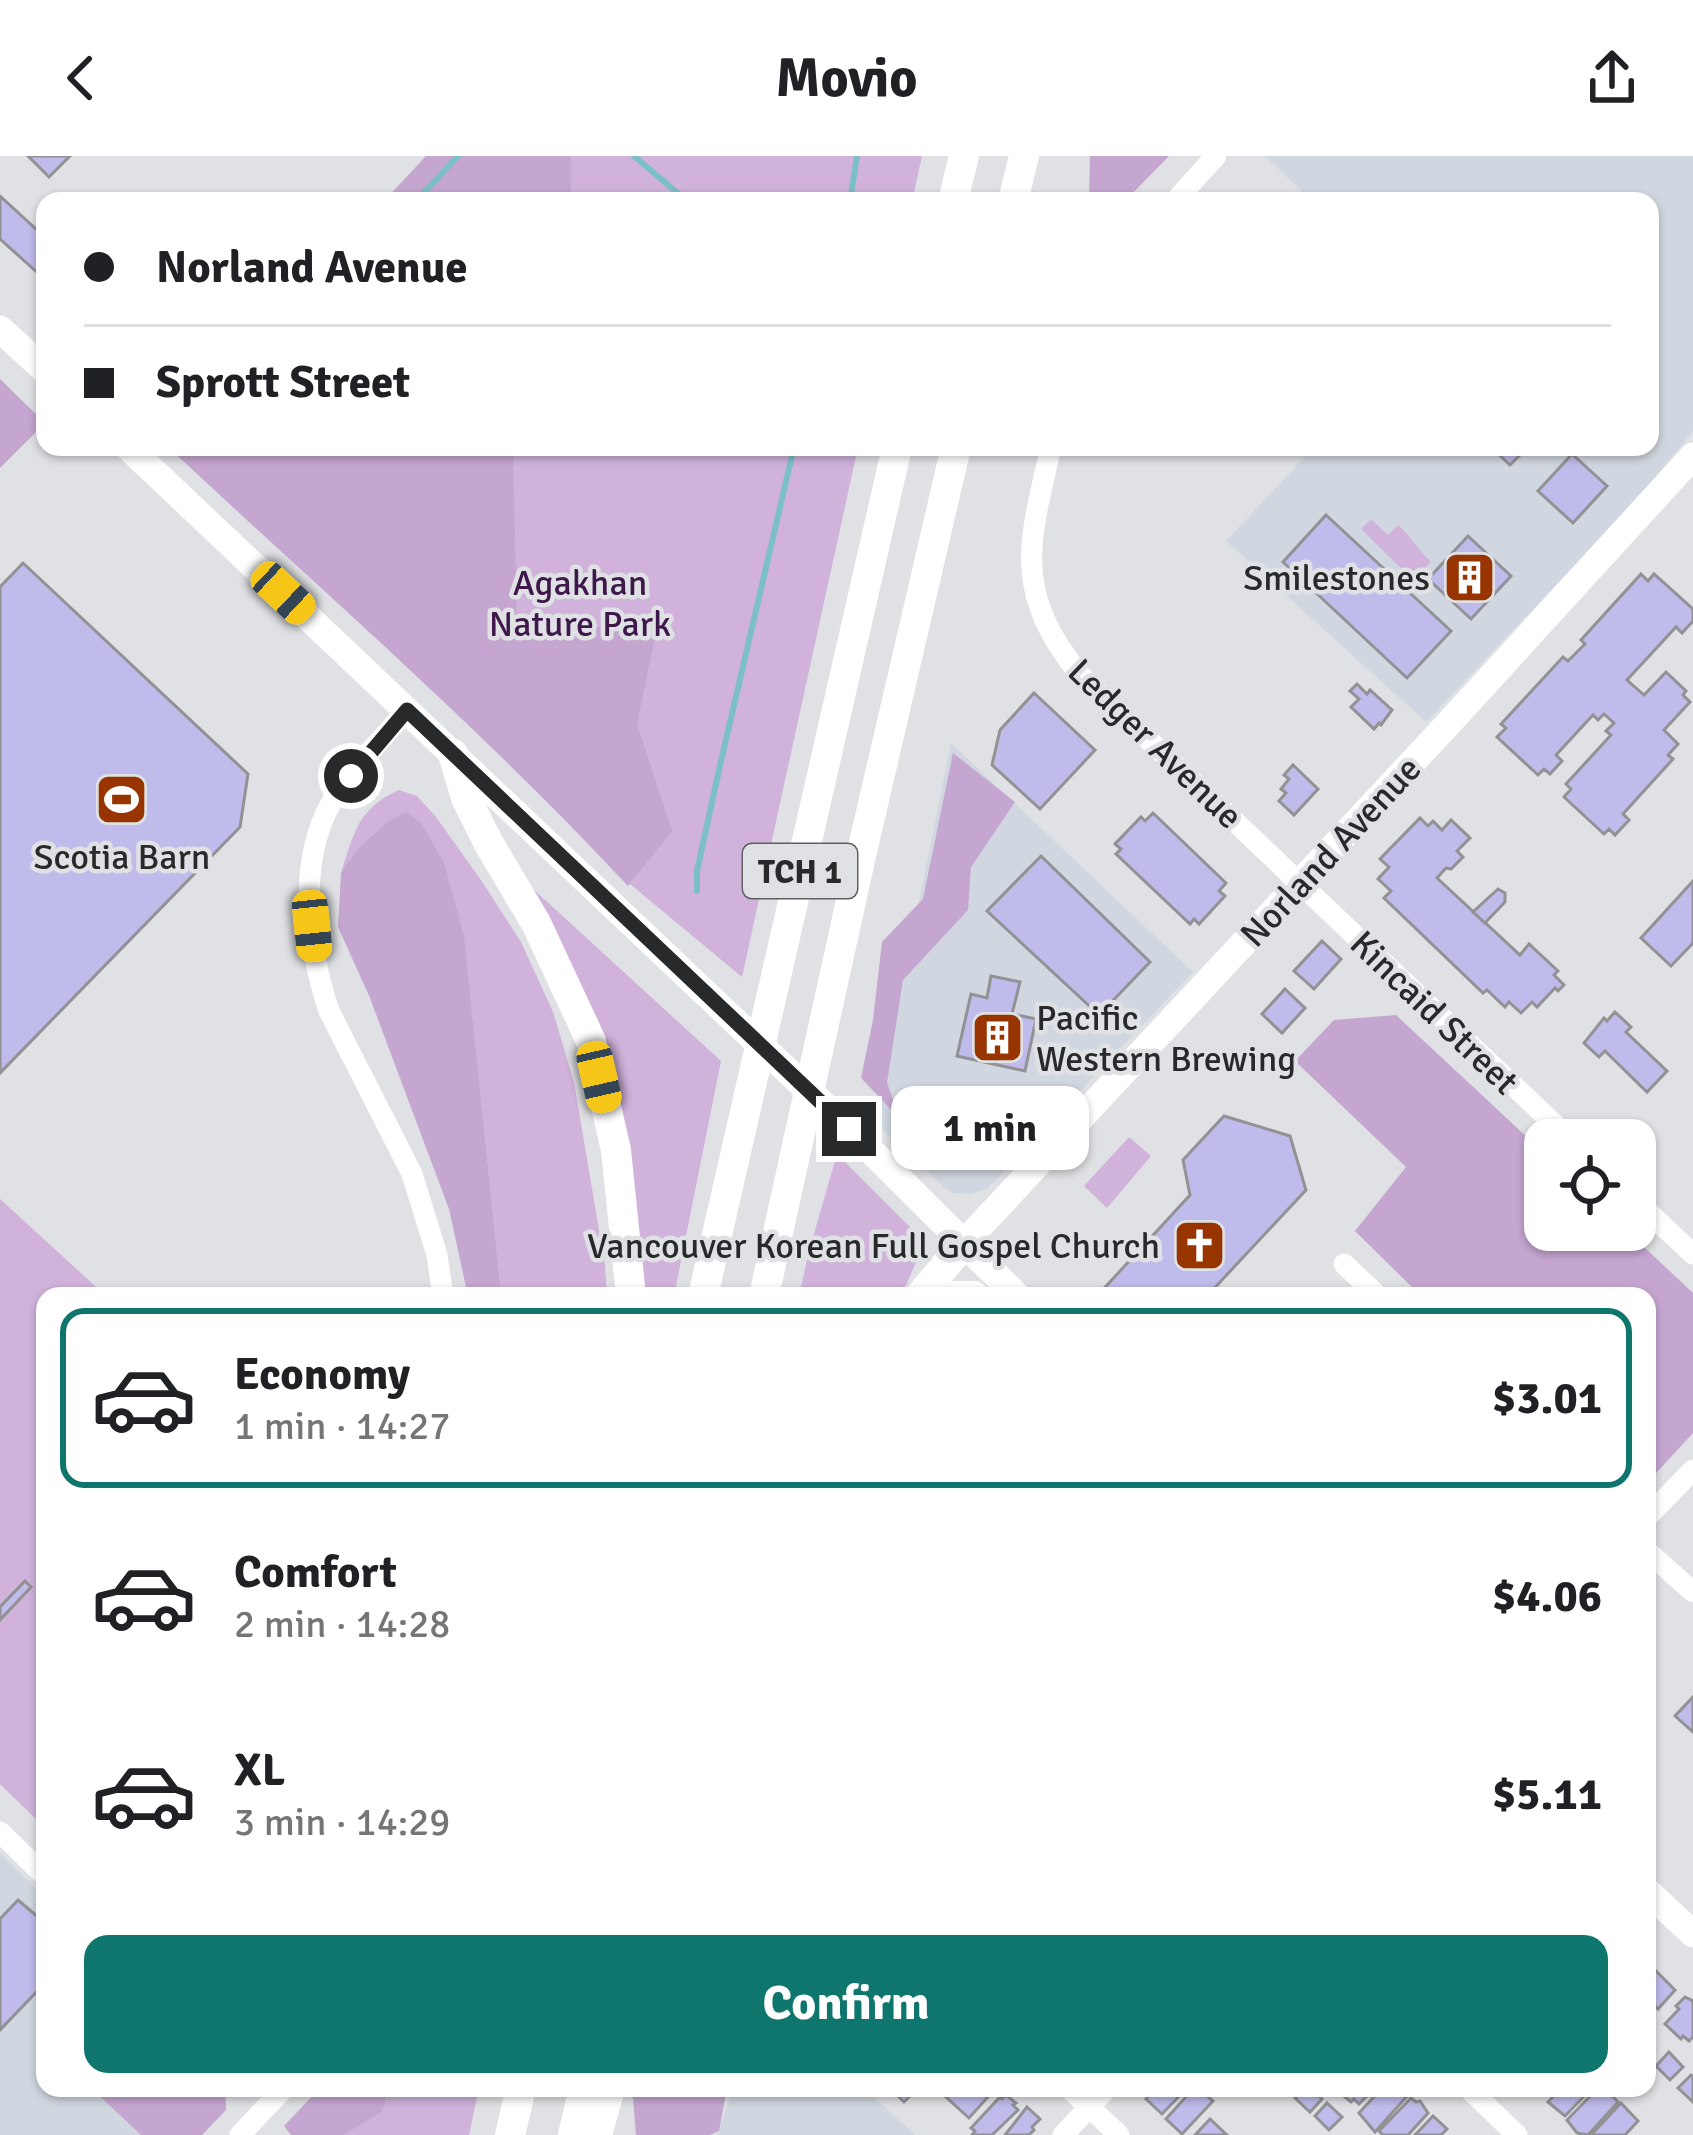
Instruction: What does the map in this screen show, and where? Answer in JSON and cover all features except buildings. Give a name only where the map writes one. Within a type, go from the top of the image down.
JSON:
[{"type":"highway","points":[[955,192],[964,156]]},
{"type":"highway","points":[[1015,192],[1024,156]]},
{"type":"highway","name":"TCH 1","points":[[705,1287],[895,456]]},
{"type":"highway","name":"TCH 1","points":[[766,1287],[954,456]]},
{"type":"highway","points":[[454,754],[466,798],[536,922],[591,1041],[616,1150],[630,1287]]},
{"type":"highway","points":[[927,1287],[964,1243]]},
{"type":"highway","points":[[510,2135],[519,2097]]},
{"type":"highway","points":[[573,2135],[582,2097]]},
{"type":"highway","points":[[596,2135],[607,2097]]},
{"type":"main road","points":[[0,329],[36,362]]},
{"type":"main road","points":[[138,456],[849,1129],[1008,1287]]},
{"type":"main road","name":"Norland Avenue","points":[[964,1243],[1693,456]]},
{"type":"main road","points":[[1656,1899],[1693,1934]]},
{"type":"street","points":[[1183,192],[1216,156]]},
{"type":"street","name":"Ledger Avenue","points":[[1049,456],[1030,538],[1034,583],[1049,631],[1080,675],[1300,883]]},
{"type":"street","points":[[407,710],[329,807],[311,862],[312,926],[329,1011],[412,1174],[442,1287]]},
{"type":"street","name":"Kincaid Street","points":[[1300,883],[1549,1119]]},
{"type":"street","points":[[1656,1220],[1693,1254]]},
{"type":"street","points":[[1344,1264],[1368,1287]]},
{"type":"street","points":[[1656,1508],[1693,1470]]},
{"type":"street","points":[[1656,1559],[1693,1592]]},
{"type":"street","points":[[0,1832],[36,1867]]},
{"type":"street","points":[[240,2135],[269,2097]]},
{"type":"street","points":[[1078,2097],[1120,2135]]},
{"type":"street","points":[[1063,2135],[1098,2097]]},
{"type":"street","points":[[1477,2097],[1517,2135]]},
{"type":"shaded area","points":[[426,156],[571,156],[571,192],[392,192]]},
{"type":"shaded area","points":[[1090,156],[1169,156],[1134,192],[1089,192]]},
{"type":"shaded area","points":[[1265,156],[1693,156],[1693,431],[1640,496],[1426,722],[1226,541],[1306,456],[1659,456],[1659,192],[1303,192]]},
{"type":"shaded area","points":[[0,379],[36,414],[36,432],[0,468]]},
{"type":"shaded area","points":[[178,456],[513,456],[517,639],[659,618],[637,724],[672,831],[628,886],[460,717]]},
{"type":"shaded area","points":[[951,743],[1193,972],[988,1188],[971,1194],[944,1187],[875,1122]]},
{"type":"shaded area","points":[[953,753],[1015,802],[971,867],[968,910],[903,980],[887,1083],[900,1119],[861,1078],[882,942],[923,899]]},
{"type":"shaded area","points":[[406,812],[422,824],[445,865],[464,936],[501,1287],[466,1287],[449,1209],[370,998],[338,927],[341,873],[357,849]]},
{"type":"shaded area","points":[[1396,1015],[1524,1134],[1524,1251],[1648,1251],[1693,1293],[1693,1433],[1656,1473],[1656,1287],[1412,1287],[1355,1231],[1406,1167],[1295,1061],[1334,1020]]},
{"type":"shaded area","points":[[0,1853],[36,1889],[36,2097],[101,2097],[141,2135],[0,2135]]},
{"type":"shaded area","points":[[101,2097],[225,2097],[226,2110],[202,2135],[141,2135]]},
{"type":"shaded area","points":[[311,2097],[387,2097],[382,2112],[344,2135],[291,2135],[284,2126]]},
{"type":"shaded area","points":[[633,2097],[725,2097],[719,2131],[710,2135],[636,2135]]},
{"type":"shaded area","points":[[730,2097],[874,2097],[915,2135],[717,2135]]},
{"type":"green space","points":[[444,156],[922,156],[914,192],[410,192]]},
{"type":"green space","name":"Agakhan Nature Park","points":[[195,456],[856,456],[742,977],[630,884],[640,870]]},
{"type":"green space","points":[[1371,519],[1388,535],[1398,525],[1431,562],[1413,580],[1361,529]]},
{"type":"green space","points":[[399,790],[417,796],[436,817],[521,942],[553,1012],[574,1082],[606,1287],[501,1287],[464,939],[445,865],[387,822],[357,849],[341,873],[354,834],[366,814]]},
{"type":"green space","points":[[533,889],[721,1061],[676,1287],[643,1287],[605,1046],[556,930]]},
{"type":"green space","points":[[1129,1137],[1151,1156],[1107,1208],[1084,1186]]},
{"type":"green space","points":[[837,1154],[925,1242],[904,1287],[801,1287]]},
{"type":"green space","points":[[0,1199],[96,1287],[36,1287],[36,1819],[0,1784]]},
{"type":"green space","points":[[387,2097],[477,2097],[469,2135],[344,2135],[382,2112]]},
{"type":"waterway","points":[[424,192],[458,156]]},
{"type":"waterway","points":[[634,156],[676,192]]},
{"type":"waterway","points":[[851,192],[857,156]]},
{"type":"waterway","points":[[697,891],[697,871],[792,456]]},
{"type":"place","name":"Smilestones","points":[[1469,577]]},
{"type":"place","name":"Scotia Barn","points":[[122,800]]},
{"type":"place","name":"Pacific Western Brewing","points":[[997,1038]]},
{"type":"place","name":"Vancouver Korean Full Gospel Church","points":[[1199,1245]]},
{"type":"route","points":[[351,776],[407,710],[849,1129]]}]
